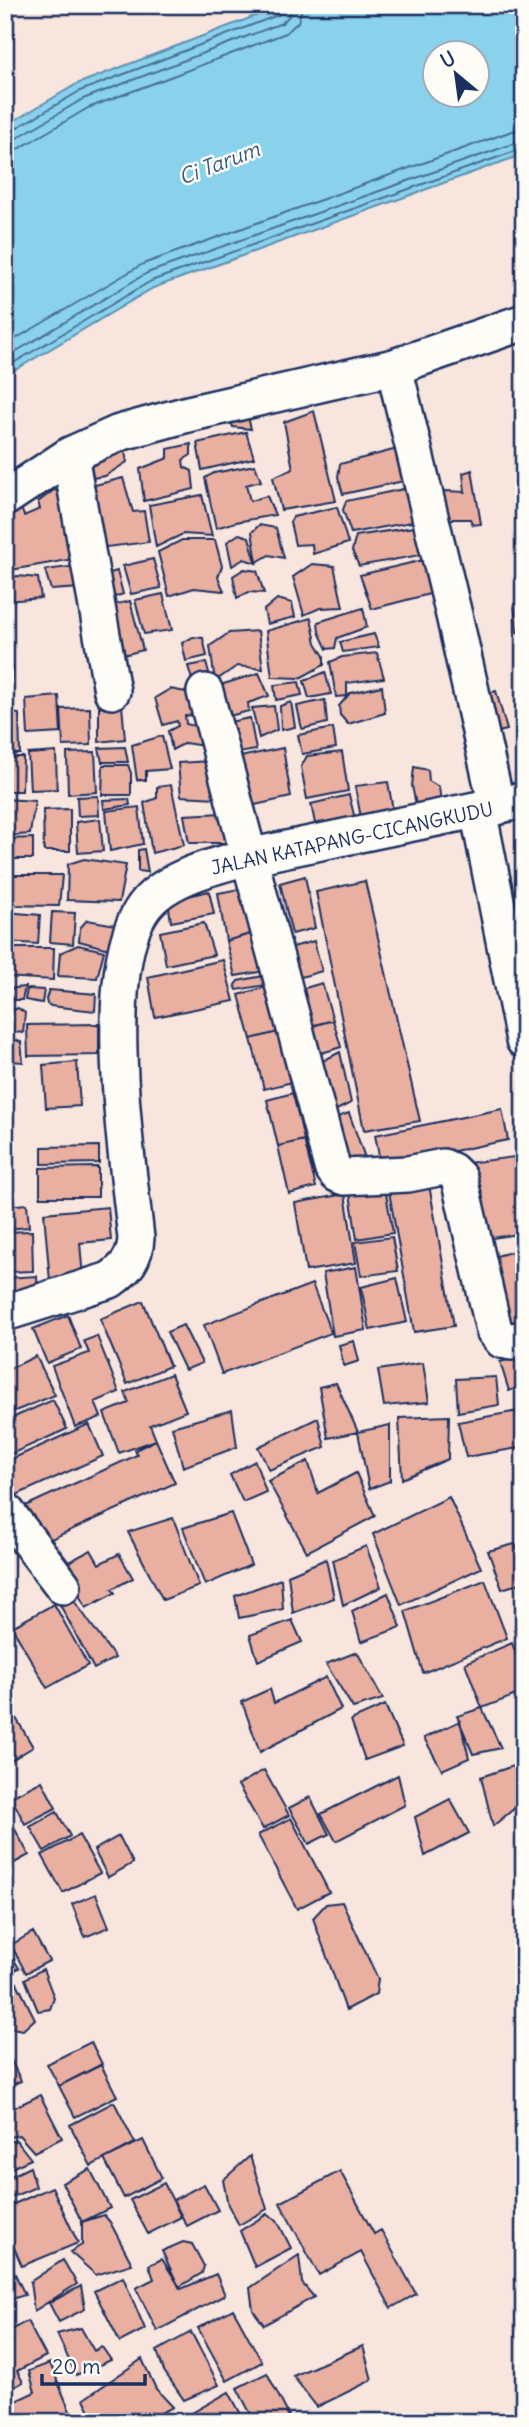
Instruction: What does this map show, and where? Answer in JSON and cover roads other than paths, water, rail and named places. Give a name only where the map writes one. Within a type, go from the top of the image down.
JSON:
[{"type":"street","points":[[5,498],[70,455],[119,433],[188,414],[394,366],[524,323]]},
{"type":"street","points":[[394,366],[499,806],[524,1040]]},
{"type":"street","points":[[70,455],[112,691]]},
{"type":"street","points":[[205,692],[332,1167],[337,1174],[344,1177],[408,1174],[443,1167],[452,1171],[459,1178],[494,1329],[502,1340],[511,1342],[524,1338]]},
{"type":"street","name":"JALAN KATAPANG-CICANGKUDU","points":[[5,1313],[110,1280],[123,1272],[135,1250],[122,1104],[118,1021],[126,950],[148,901],[207,868],[248,857],[499,806]]},
{"type":"street","points":[[5,1510],[62,1586]]},
{"type":"water","name":"Ci Tarum","points":[[284,5],[524,5],[524,154],[153,288],[5,376],[5,126],[77,84]]}]
